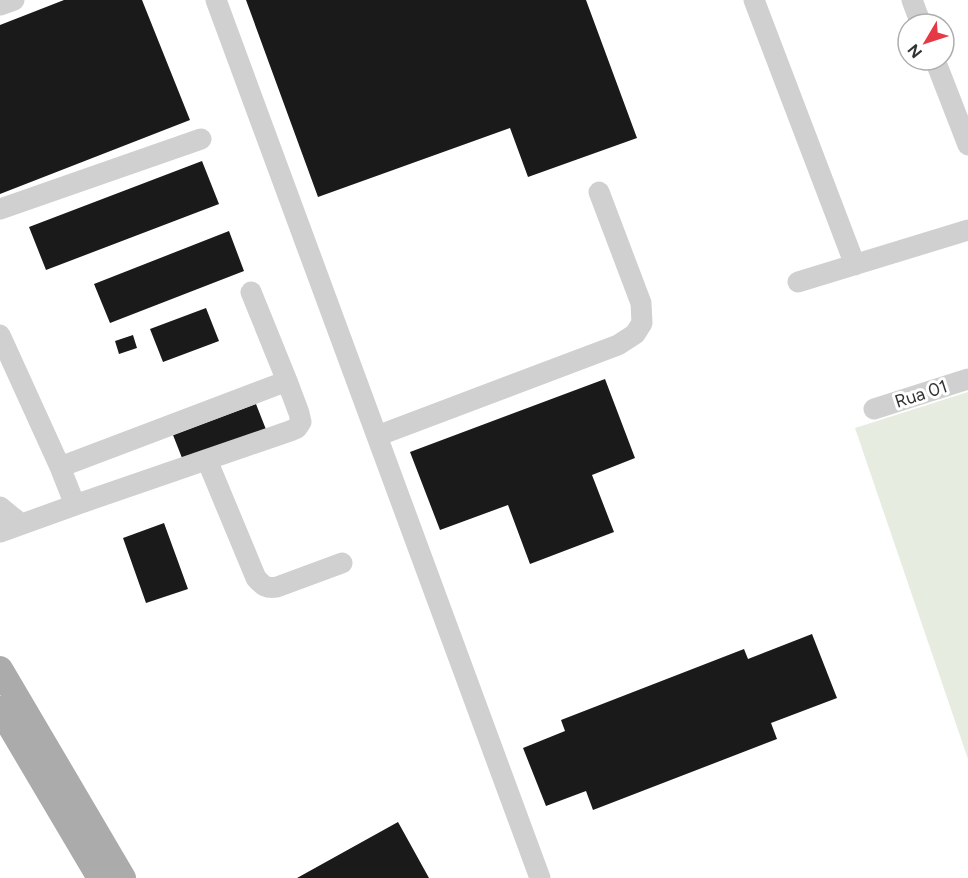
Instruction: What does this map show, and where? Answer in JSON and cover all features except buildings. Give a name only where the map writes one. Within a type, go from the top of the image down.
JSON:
[{"type":"main road","points":[[0,669],[123,878]]},
{"type":"main road","points":[[0,709],[100,878]]},
{"type":"street","points":[[0,5],[14,0]]},
{"type":"street","points":[[216,0],[540,878]]},
{"type":"street","points":[[754,0],[855,265]]},
{"type":"street","points":[[940,72],[968,145]]},
{"type":"street","points":[[0,209],[201,138]]},
{"type":"street","points":[[377,436],[618,345],[635,334],[642,323],[641,303],[599,192]]},
{"type":"street","points":[[798,282],[968,230]]},
{"type":"street","points":[[0,532],[297,428],[301,422],[300,413],[251,292]]},
{"type":"street","points":[[0,335],[60,466],[75,505]]},
{"type":"street","name":"Rua 01","points":[[874,409],[968,379]]},
{"type":"street","points":[[60,466],[287,381]]},
{"type":"street","points":[[207,460],[256,578],[265,587],[277,587],[342,563]]},
{"type":"street","points":[[0,507],[21,524]]},
{"type":"shaded area","points":[[968,392],[968,759],[855,428]]}]
